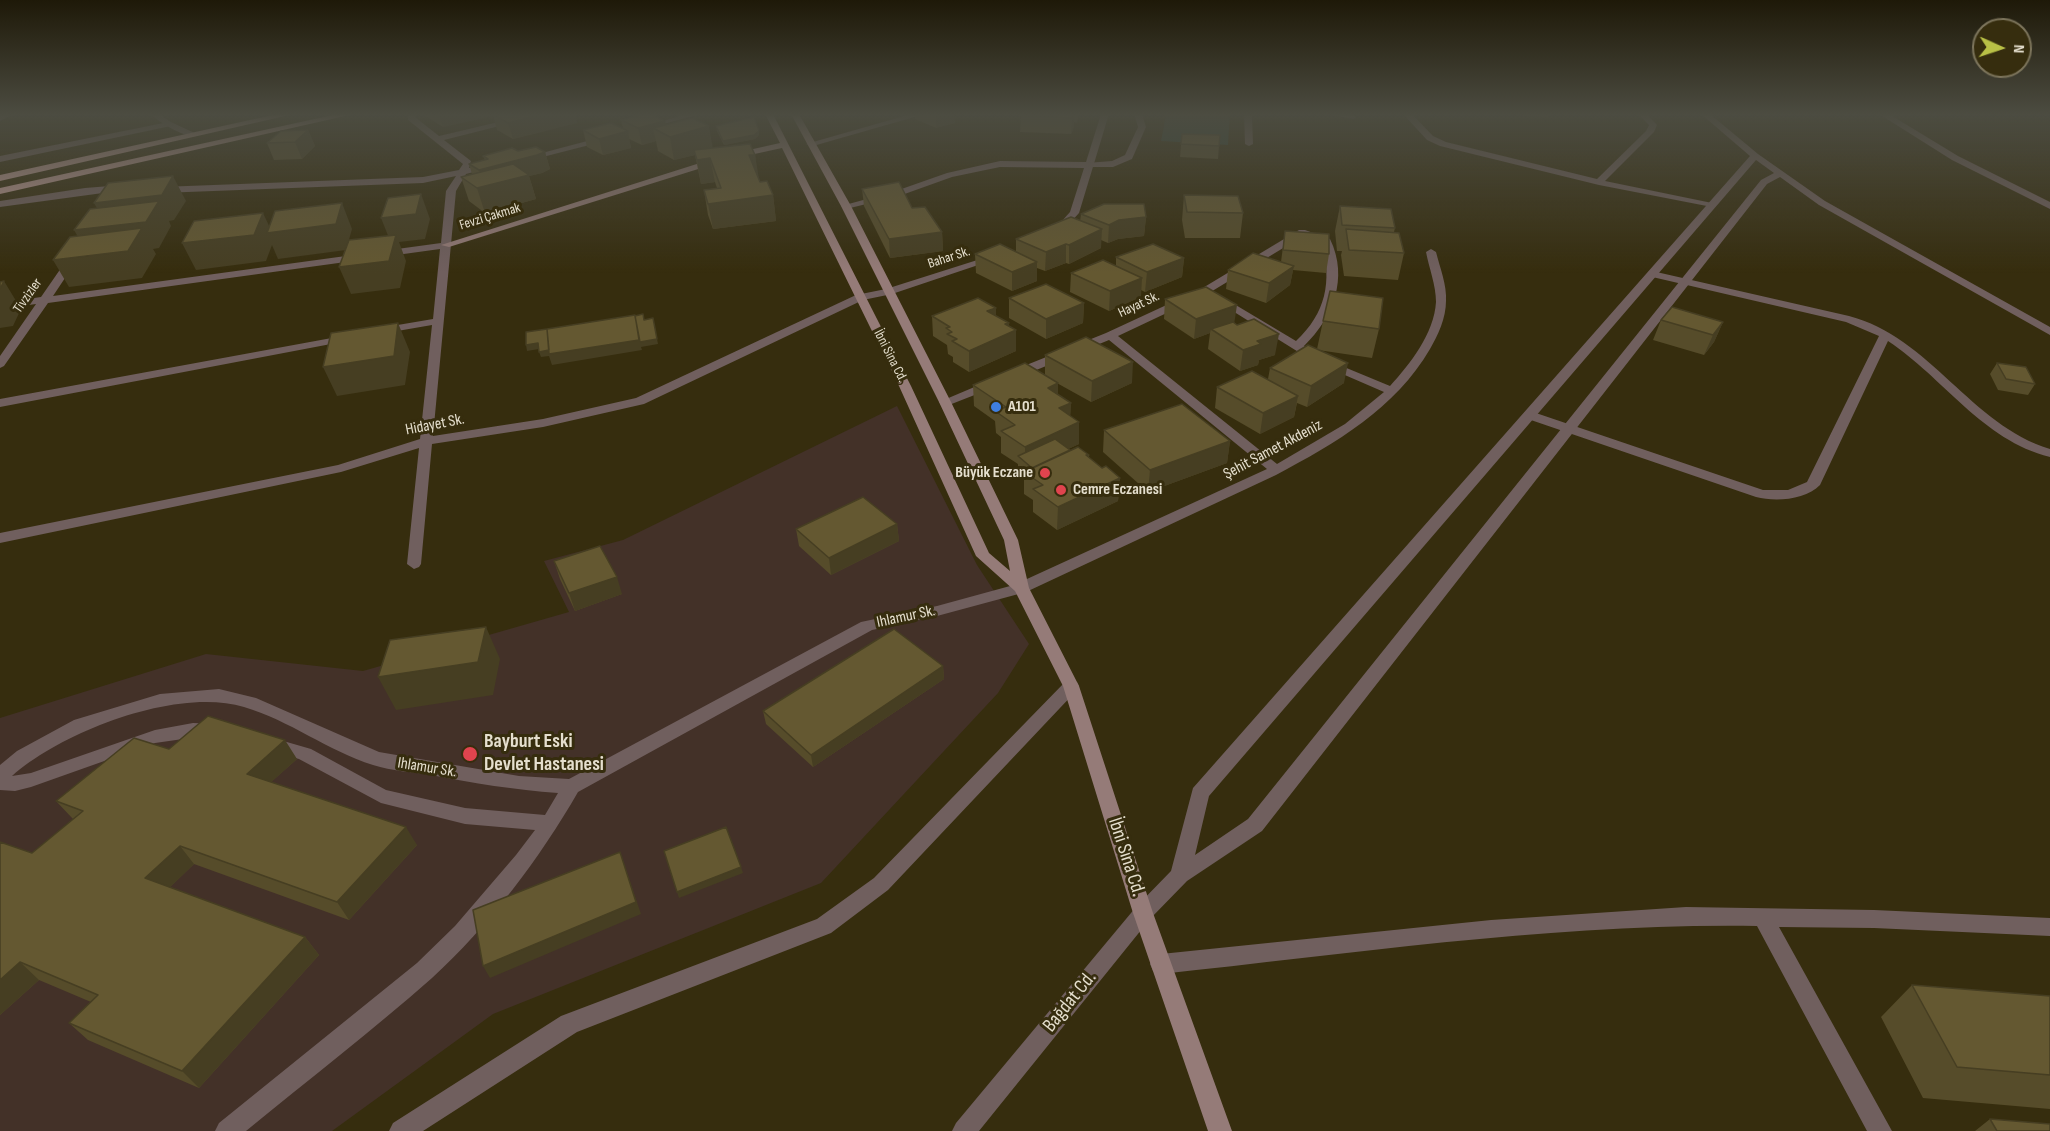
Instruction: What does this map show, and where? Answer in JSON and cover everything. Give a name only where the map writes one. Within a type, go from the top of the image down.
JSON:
[{"type":"highway","points":[[0,178],[51,167]]},
{"type":"highway","points":[[0,190],[107,167]]},
{"type":"main road","name":"Fevzi Çakmak","points":[[446,245],[696,167]]},
{"type":"main road","name":"İbni Sina Cd.","points":[[795,167],[905,386],[982,556],[1021,588]]},
{"type":"main road","name":"İbni Sina Cd.","points":[[823,167],[846,206],[945,402],[1011,540],[1021,588],[1071,686],[1143,913],[1220,1131]]},
{"type":"street","points":[[148,190],[423,180],[469,167]]},
{"type":"street","points":[[156,181],[430,171],[478,167]]},
{"type":"street","points":[[846,206],[896,194],[950,175],[987,167]]},
{"type":"street","points":[[1050,236],[1065,225],[1074,213],[1088,167]]},
{"type":"street","points":[[1537,167],[1599,182],[1712,204]]},
{"type":"street","points":[[1599,182],[1615,167]]},
{"type":"street","points":[[1180,875],[1200,793],[1745,167]]},
{"type":"street","points":[[1769,167],[1822,203],[2050,332]]},
{"type":"street","points":[[1972,167],[2050,206]]},
{"type":"street","points":[[414,564],[451,191],[466,168]]},
{"type":"street","name":"Bağdat Cd.","points":[[964,1131],[1143,913],[1180,875],[1255,825],[1764,182],[1779,174]]},
{"type":"street","points":[[0,204],[86,191],[133,187],[119,197]]},
{"type":"street","name":"Hayat Sk.","points":[[945,402],[1110,335],[1205,291],[1302,232],[1327,240],[1332,257],[1334,283],[1330,303],[1310,335],[1297,346]]},
{"type":"street","points":[[0,306],[446,245]]},
{"type":"street","name":"Şehit Samet Akdeniz","points":[[1021,588],[1275,469],[1351,426],[1392,391],[1425,350],[1435,326],[1441,302],[1431,252]]},
{"type":"street","name":"Tivzizler","points":[[0,364],[42,299],[77,253]]},
{"type":"street","name":"Bahar Sk.","points":[[860,297],[888,292],[1000,255]]},
{"type":"street","points":[[1652,274],[1849,319],[1885,335],[1903,347],[2013,439],[2039,451],[2050,453]]},
{"type":"street","points":[[1205,291],[1325,363],[1392,391]]},
{"type":"street","name":"Hidayet Sk.","points":[[0,538],[341,468],[427,441],[543,423],[640,401],[860,297]]},
{"type":"street","points":[[0,403],[438,321]]},
{"type":"street","points":[[1110,335],[1275,469]]},
{"type":"street","points":[[1529,415],[1761,494],[1782,496],[1798,493],[1813,485],[1885,335]]},
{"type":"street","name":"Ihlamur Sk.","points":[[0,776],[23,756],[80,725],[160,700],[219,695],[250,702],[376,759],[519,783],[571,787],[867,626],[937,611],[1021,588]]},
{"type":"street","points":[[401,1131],[569,1024],[824,926],[881,884],[1071,686]]},
{"type":"street","points":[[0,783],[9,785],[33,779],[167,733],[204,729],[229,731]]},
{"type":"street","points":[[261,741],[305,754],[381,796],[465,816],[549,823]]},
{"type":"street","points":[[227,1131],[425,970],[495,896],[549,823],[571,787]]},
{"type":"street","points":[[1161,964],[1491,929],[1686,916],[1874,919],[2050,927]]},
{"type":"street","points":[[1763,918],[1880,1131]]},
{"type":"shaded area","name":"Bayburt Eski Devlet Hastanesi","points":[[897,406],[977,565],[1029,644],[998,693],[821,883],[493,1014],[332,1131],[0,1131],[0,718],[206,654],[363,671],[569,612],[544,561],[623,540]]},
{"type":"building","points":[[474,167],[491,167],[479,170]]},
{"type":"building","points":[[502,167],[517,167],[529,175],[477,188],[461,177]]},
{"type":"building","points":[[713,167],[754,167],[760,182],[767,181],[773,195],[708,204],[704,190],[721,188]]},
{"type":"building","points":[[173,176],[162,195],[94,203],[108,183]]},
{"type":"building","points":[[899,182],[912,208],[925,207],[942,232],[889,239],[862,189]]},
{"type":"building","points":[[421,194],[416,214],[381,218],[388,198]]},
{"type":"building","points":[[1184,195],[1238,196],[1243,213],[1187,212]]},
{"type":"building","points":[[159,201],[146,222],[74,230],[90,209]]},
{"type":"building","points":[[342,203],[336,224],[267,233],[275,211]]},
{"type":"building","points":[[1104,204],[1144,204],[1146,217],[1119,220],[1109,225],[1081,214]]},
{"type":"building","points":[[1340,206],[1391,209],[1395,228],[1342,225]]},
{"type":"building","points":[[263,213],[254,235],[182,243],[194,221]]},
{"type":"building","points":[[1071,217],[1102,229],[1069,245],[1066,244],[1046,252],[1016,239]]},
{"type":"building","points":[[142,228],[128,251],[53,260],[70,237]]},
{"type":"building","points":[[1346,229],[1399,233],[1404,253],[1349,250]]},
{"type":"building","points":[[1285,231],[1329,234],[1329,254],[1283,250]]},
{"type":"building","points":[[396,235],[389,261],[339,267],[349,240]]},
{"type":"building","points":[[1000,244],[1037,262],[1012,272],[975,254]]},
{"type":"building","points":[[1153,244],[1184,258],[1147,272],[1116,257]]},
{"type":"building","points":[[1253,253],[1294,266],[1269,283],[1228,270]]},
{"type":"building","points":[[1103,260],[1142,278],[1110,291],[1071,273]]},
{"type":"building","points":[[1046,284],[1084,303],[1046,319],[1009,298]]},
{"type":"building","points":[[1206,287],[1237,305],[1196,319],[1165,299]]},
{"type":"building","points":[[1330,291],[1383,298],[1379,329],[1323,321]]},
{"type":"building","points":[[978,298],[996,308],[987,311],[1009,323],[1005,324],[1016,330],[969,351],[952,341],[957,339],[947,334],[952,332],[946,328],[950,327],[932,316]]},
{"type":"building","points":[[1672,307],[1723,322],[1713,335],[1661,320]]},
{"type":"building","points":[[643,314],[644,320],[653,318],[657,339],[640,342],[635,316]]},
{"type":"building","points":[[635,315],[639,340],[549,354],[547,329]]},
{"type":"building","points":[[1254,319],[1279,334],[1257,341],[1261,344],[1243,350],[1211,329],[1233,322],[1237,325]]},
{"type":"building","points":[[398,323],[394,356],[323,367],[331,333]]},
{"type":"building","points":[[547,329],[549,350],[539,352],[538,343],[526,345],[526,332]]},
{"type":"building","points":[[1086,337],[1133,362],[1092,381],[1045,355]]},
{"type":"building","points":[[1308,345],[1348,363],[1311,386],[1270,368]]},
{"type":"building","points":[[1025,363],[1058,383],[1048,388],[1071,403],[1059,408],[1079,422],[1025,447],[1001,431],[1015,425],[995,411],[1006,407],[973,385]]},
{"type":"building","points":[[1997,363],[2026,367],[2035,384],[2006,379]]},
{"type":"building","points":[[1252,371],[1298,396],[1263,413],[1217,387]]},
{"type":"building","points":[[1182,404],[1230,441],[1150,470],[1104,430]]},
{"type":"building","points":[[1055,439],[1070,450],[1032,468],[1018,456]]},
{"type":"building","points":[[1078,447],[1102,468],[1106,466],[1120,478],[1058,507],[1033,489],[1043,485],[1024,472]]},
{"type":"building","points":[[863,497],[897,524],[829,558],[796,529]]},
{"type":"building","points":[[600,546],[617,577],[569,593],[554,561]]},
{"type":"building","points":[[486,627],[478,662],[378,677],[390,640]]},
{"type":"building","points":[[894,629],[943,666],[811,755],[763,711]]},
{"type":"building","points":[[208,716],[285,740],[247,774],[406,827],[337,902],[180,846],[145,878],[305,937],[182,1071],[69,1023],[98,995],[20,962],[0,980],[0,842],[32,853],[83,811],[56,801],[134,738],[169,749]]},
{"type":"building","points":[[726,827],[741,867],[677,892],[664,851]]},
{"type":"building","points":[[620,852],[636,902],[483,966],[473,910]]},
{"type":"building","points":[[1912,985],[2050,996],[2050,1075],[1957,1067]]},
{"type":"building","points":[[1990,1119],[2050,1124],[2050,1131],[1997,1131]]},
{"type":"place","name":"A101","points":[[996,407]]},
{"type":"place","name":"Büyük Eczane","points":[[1045,473]]},
{"type":"place","name":"Cemre Eczanesi","points":[[1061,490]]},
{"type":"place","name":"Bayburt Eski Devlet Hastanesi","points":[[470,754]]}]
